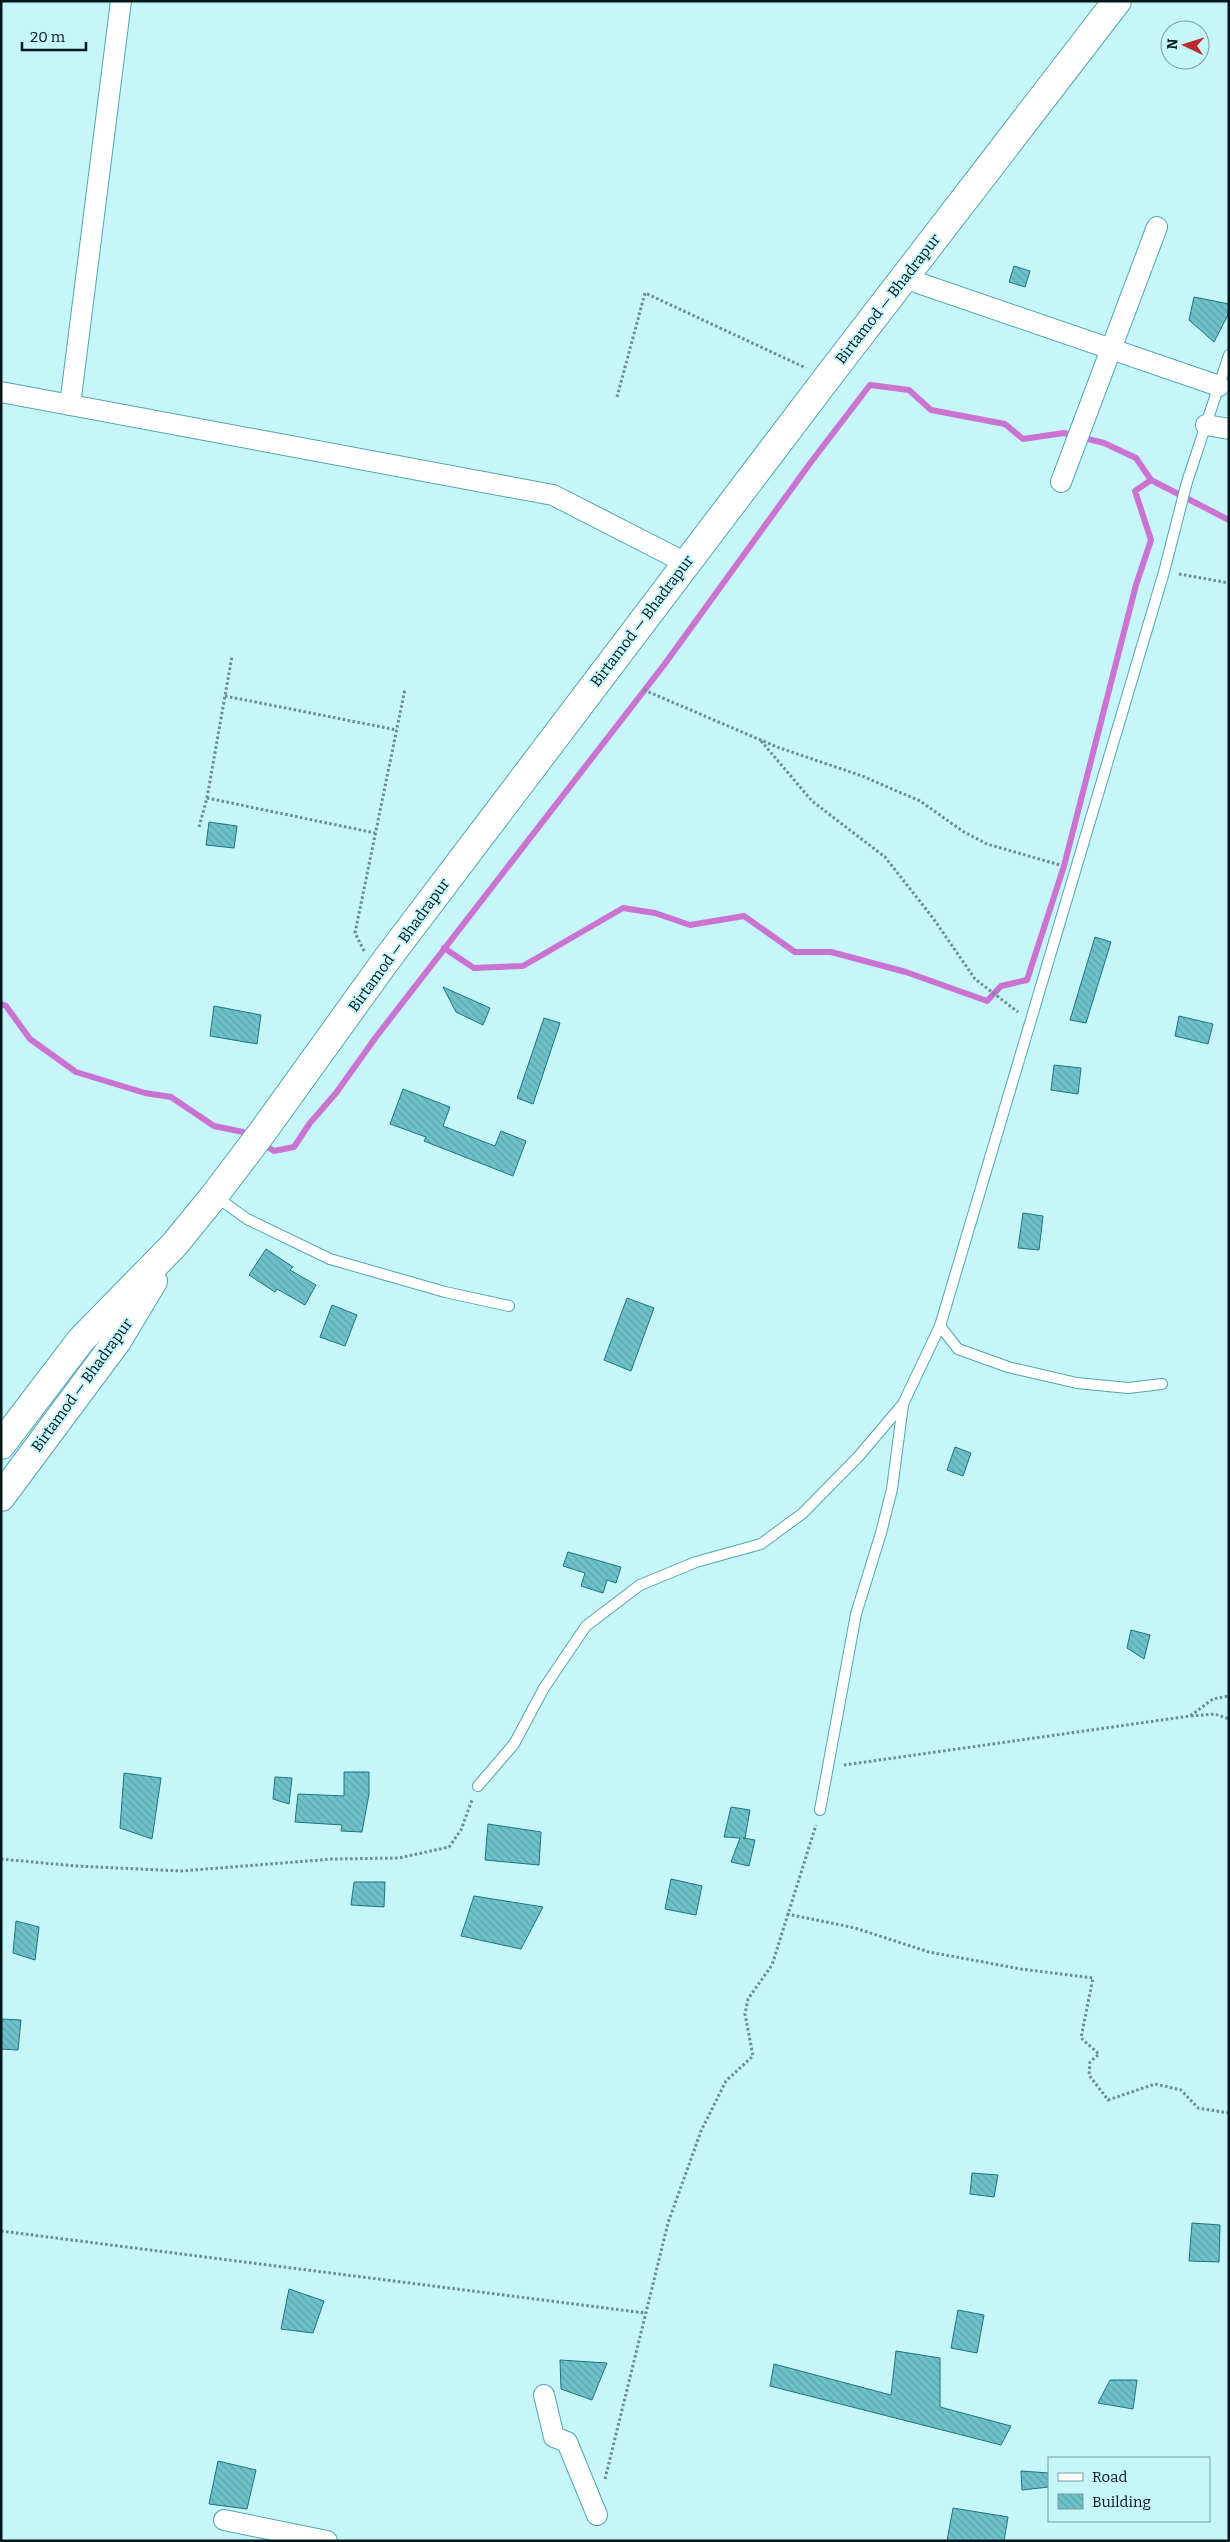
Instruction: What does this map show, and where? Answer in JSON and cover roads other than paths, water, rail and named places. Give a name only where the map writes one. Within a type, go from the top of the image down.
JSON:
[{"type":"main road","name":"Birtamod — Bhadrapur","points":[[1,1444],[81,1340],[174,1245],[214,1196],[256,1141],[376,974],[686,563],[1117,1]]},
{"type":"main road","name":"Birtamod — Bhadrapur","points":[[1,1497],[117,1341],[174,1245]]},
{"type":"street","points":[[70,405],[121,1]]},
{"type":"street","points":[[1061,482],[1157,227]]},
{"type":"street","points":[[904,278],[1219,386]]},
{"type":"street","points":[[1,392],[553,495],[686,563]]},
{"type":"street","points":[[1206,425],[1229,429]]},
{"type":"street","points":[[544,2395],[554,2437],[567,2442],[596,2515]]},
{"type":"street","points":[[224,2520],[327,2541]]},
{"type":"lane","points":[[478,1786],[514,1744],[544,1688],[586,1626],[640,1585],[696,1562],[761,1544],[803,1513],[858,1457],[903,1404],[940,1326],[1164,572],[1180,505],[1229,355]]},
{"type":"lane","points":[[214,1196],[247,1219],[330,1259],[445,1292],[509,1306]]},
{"type":"lane","points":[[940,1326],[958,1349],[1008,1367],[1077,1383],[1128,1388],[1162,1384]]},
{"type":"lane","points":[[820,1810],[856,1614],[881,1534],[892,1489],[903,1404]]},
{"type":"waterway","points":[[261,1143],[274,1151],[294,1147],[310,1123],[336,1093],[376,1037],[664,665],[811,462],[870,385],[909,390],[931,410],[1005,424],[1023,439],[1064,433],[1104,443],[1136,458],[1151,480],[1229,520]]},
{"type":"waterway","points":[[444,948],[474,968],[523,966],[623,908],[655,913],[690,925],[744,916],[795,952],[831,952],[906,972],[987,1001],[1001,986],[1027,980],[1064,866],[1136,585],[1151,540],[1135,491],[1151,480]]},
{"type":"waterway","points":[[1,1004],[6,1006],[30,1039],[76,1072],[145,1093],[171,1097],[214,1126],[243,1132],[250,1137]]}]
